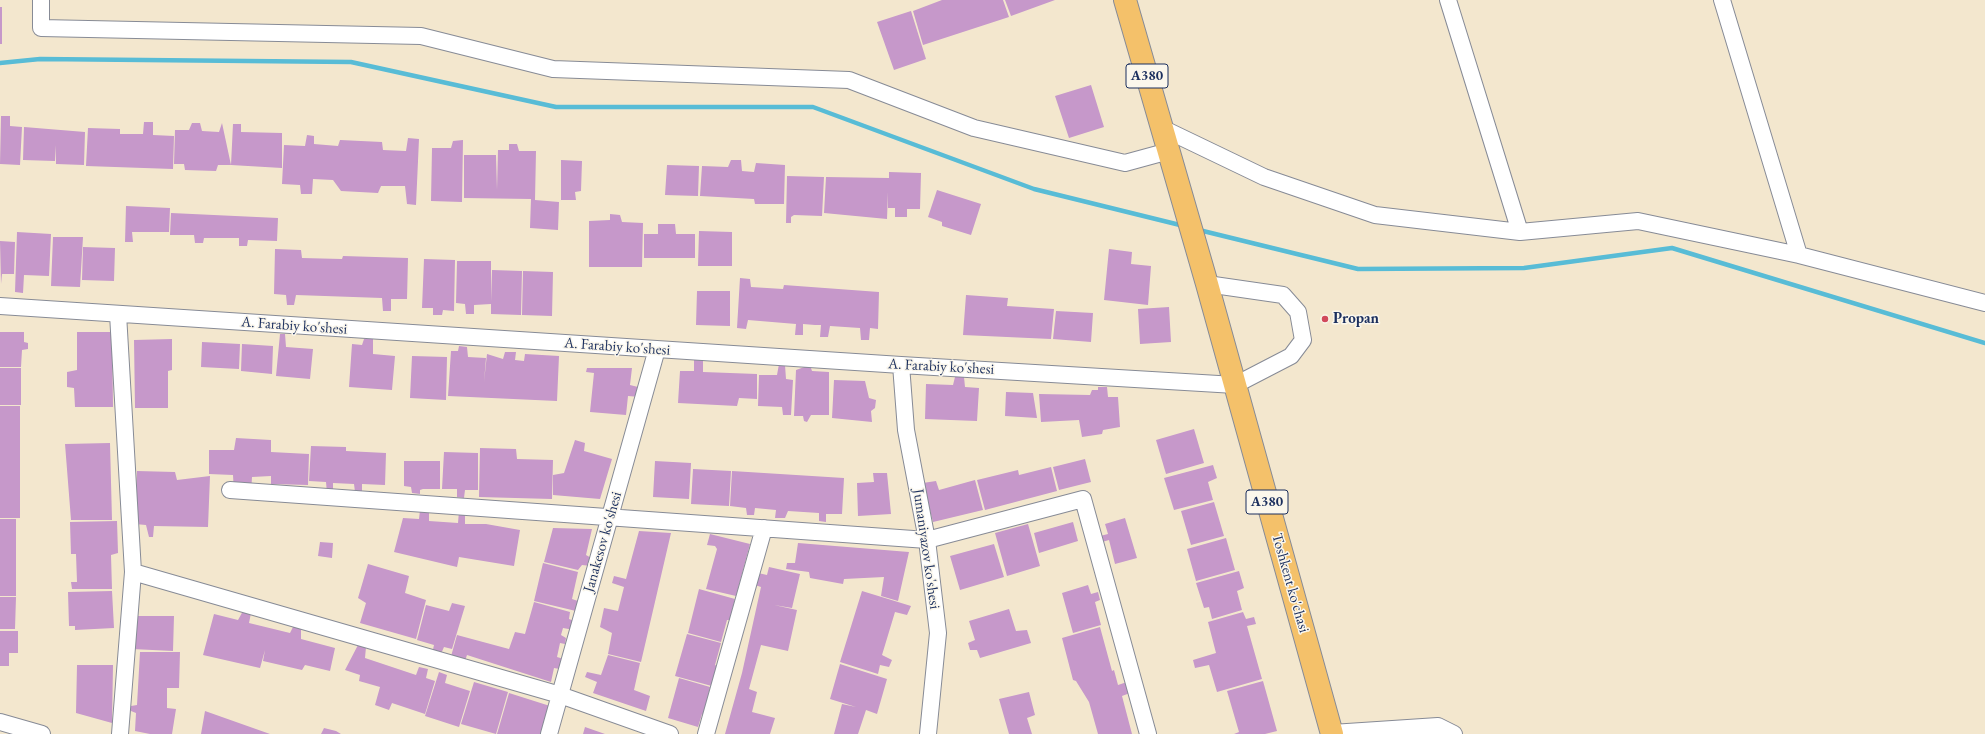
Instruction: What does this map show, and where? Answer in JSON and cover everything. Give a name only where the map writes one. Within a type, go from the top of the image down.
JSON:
[{"type":"highway","name":"A380","points":[[1125,0],[1205,277]]},
{"type":"highway","name":"Toshkent ko'chasi","points":[[1205,277],[1332,733]]},
{"type":"street","points":[[41,0],[41,28],[421,36],[552,69],[849,80],[974,128],[1125,163],[1169,151]]},
{"type":"street","points":[[1448,0],[1520,232]]},
{"type":"street","points":[[1722,0],[1799,255]]},
{"type":"street","points":[[1162,128],[1264,178],[1375,215],[1520,232],[1638,221],[1799,255],[1985,303]]},
{"type":"street","points":[[1205,277],[1283,295],[1298,312],[1303,340],[1291,356],[1235,385]]},
{"type":"street","name":"A. Farabiy ko'shesi","points":[[0,306],[901,365],[1235,385]]},
{"type":"street","points":[[118,314],[133,572],[120,734]]},
{"type":"street","name":"Janakesov ko'shesi","points":[[549,734],[658,349]]},
{"type":"street","name":"Jumaniyazov ko'shesi","points":[[901,365],[906,430],[928,540],[938,633],[928,734]]},
{"type":"street","points":[[230,490],[610,516],[928,540],[1083,500],[1148,734]]},
{"type":"street","points":[[706,734],[764,528]]},
{"type":"street","points":[[133,572],[560,695],[670,734]]},
{"type":"street","points":[[0,722],[42,734]]},
{"type":"street","points":[[1332,733],[1438,726],[1454,734]]},
{"type":"building","points":[[942,0],[1003,0],[1009,17],[923,45],[913,11]]},
{"type":"building","points":[[1005,0],[1055,0],[1011,16]]},
{"type":"building","points":[[0,7],[2,7],[2,44],[0,44]]},
{"type":"building","points":[[911,11],[926,59],[894,70],[877,22]]},
{"type":"building","points":[[1091,85],[1104,127],[1069,138],[1055,96]]},
{"type":"building","points":[[1,116],[10,116],[10,126],[22,127],[20,165],[0,164]]},
{"type":"building","points":[[144,122],[153,122],[153,135],[174,136],[173,169],[86,166],[88,128],[120,129],[120,134],[143,134]]},
{"type":"building","points":[[192,123],[200,123],[202,131],[219,132],[222,123],[231,165],[218,165],[216,171],[185,170],[184,164],[174,164],[175,130],[189,130]]},
{"type":"building","points":[[233,124],[241,124],[241,132],[282,133],[282,168],[231,165]]},
{"type":"building","points":[[24,127],[85,132],[84,165],[56,164],[56,145],[55,161],[23,160]]},
{"type":"building","points":[[307,135],[314,136],[314,144],[338,146],[340,140],[382,142],[383,150],[406,151],[408,138],[419,139],[416,205],[407,204],[405,186],[381,186],[378,193],[341,191],[333,180],[313,179],[312,194],[301,194],[300,185],[282,184],[284,145],[305,146]]},
{"type":"building","points":[[463,140],[462,202],[431,201],[432,148],[451,148],[453,141]]},
{"type":"building","points":[[509,144],[517,144],[519,151],[536,151],[535,200],[559,202],[558,230],[530,228],[531,199],[464,198],[464,155],[496,155],[497,190],[498,150],[509,150]]},
{"type":"building","points":[[561,160],[582,161],[581,191],[575,192],[576,200],[561,200]]},
{"type":"building","points":[[731,160],[741,160],[742,171],[754,172],[756,163],[785,165],[784,204],[755,204],[754,199],[700,196],[702,166],[728,167]]},
{"type":"building","points":[[667,165],[699,166],[698,196],[665,195]]},
{"type":"building","points":[[889,172],[921,173],[920,209],[907,209],[907,217],[895,217],[895,208],[888,208],[888,192],[887,219],[824,213],[826,177],[889,178]]},
{"type":"building","points":[[787,176],[824,177],[822,216],[794,215],[791,217],[791,223],[786,223]]},
{"type":"building","points":[[937,190],[981,204],[971,235],[942,226],[942,222],[928,217]]},
{"type":"building","points":[[126,206],[170,208],[169,232],[132,232],[133,242],[125,242]]},
{"type":"building","points":[[171,213],[278,218],[277,241],[248,240],[247,246],[239,246],[239,238],[204,238],[203,243],[195,243],[194,235],[170,235]]},
{"type":"building","points":[[610,214],[620,215],[622,222],[643,223],[642,267],[589,267],[589,221],[610,220]]},
{"type":"building","points":[[658,224],[675,224],[676,234],[695,234],[695,258],[644,258],[644,234],[658,234]]},
{"type":"building","points":[[699,231],[732,232],[732,266],[698,266]]},
{"type":"building","points":[[17,232],[51,234],[49,276],[24,275],[23,293],[15,292]]},
{"type":"building","points":[[53,237],[83,237],[80,287],[51,286]]},
{"type":"building","points":[[0,241],[15,242],[14,274],[2,274],[1,284]]},
{"type":"building","points":[[83,247],[115,248],[114,281],[82,280]]},
{"type":"building","points":[[275,249],[301,250],[302,258],[342,259],[343,256],[408,258],[407,299],[391,299],[391,311],[383,311],[382,298],[296,295],[294,305],[287,305],[286,295],[274,294]]},
{"type":"building","points":[[1109,249],[1132,252],[1131,264],[1151,266],[1148,305],[1104,300]]},
{"type":"building","points":[[424,259],[455,260],[454,311],[443,310],[442,315],[433,315],[433,308],[422,308]]},
{"type":"building","points":[[457,261],[491,261],[491,302],[492,270],[522,271],[521,315],[491,314],[491,304],[474,305],[474,314],[466,314],[465,304],[456,303]]},
{"type":"building","points":[[523,271],[553,272],[552,316],[522,315]]},
{"type":"building","points":[[740,278],[750,279],[751,287],[783,289],[784,285],[879,292],[878,329],[870,328],[869,340],[861,340],[860,328],[830,326],[828,337],[820,337],[821,325],[803,324],[803,335],[795,335],[796,324],[748,320],[746,329],[737,328]]},
{"type":"building","points":[[697,291],[730,291],[730,326],[696,325]]},
{"type":"building","points":[[966,295],[1008,298],[1007,306],[1054,309],[1051,339],[963,335]]},
{"type":"building","points":[[1169,307],[1171,342],[1140,344],[1138,309]]},
{"type":"building","points":[[1056,311],[1093,313],[1091,342],[1053,339]]},
{"type":"building","points":[[0,332],[24,332],[24,342],[28,343],[28,349],[22,350],[21,367],[0,367]]},
{"type":"building","points":[[77,332],[112,332],[113,407],[75,407],[74,388],[67,387],[67,372],[77,370]]},
{"type":"building","points":[[280,334],[285,334],[286,347],[313,349],[310,379],[276,376]]},
{"type":"building","points":[[172,339],[172,370],[168,371],[168,408],[135,408],[134,340]]},
{"type":"building","points":[[364,339],[373,339],[373,354],[395,356],[392,390],[349,387],[352,344],[362,345]]},
{"type":"building","points":[[202,342],[240,344],[239,369],[201,367]]},
{"type":"building","points":[[242,344],[273,346],[272,374],[241,371]]},
{"type":"building","points":[[459,346],[467,347],[468,357],[486,358],[484,382],[487,354],[503,359],[505,352],[516,352],[515,360],[524,361],[525,354],[559,356],[557,401],[448,396],[451,351],[458,351]]},
{"type":"building","points":[[412,356],[447,357],[446,400],[410,398]]},
{"type":"building","points":[[694,360],[703,360],[703,372],[757,374],[757,399],[739,398],[737,406],[678,403],[680,371],[694,371]]},
{"type":"building","points":[[779,364],[785,365],[786,379],[793,380],[791,415],[783,415],[782,407],[758,406],[759,375],[777,375]]},
{"type":"building","points":[[810,365],[812,371],[829,372],[829,415],[811,415],[807,422],[804,421],[803,416],[794,416],[796,370]]},
{"type":"building","points":[[0,368],[21,368],[21,405],[0,405]]},
{"type":"building","points":[[587,368],[632,368],[630,385],[642,388],[640,397],[628,396],[626,415],[590,412],[594,373],[586,372]]},
{"type":"building","points":[[955,377],[964,377],[965,387],[979,388],[977,421],[925,419],[926,384],[953,385]]},
{"type":"building","points":[[834,380],[865,381],[869,398],[876,400],[875,408],[871,411],[872,422],[832,418]]},
{"type":"building","points":[[1098,387],[1107,387],[1108,397],[1118,397],[1120,427],[1103,430],[1102,434],[1082,437],[1079,420],[1041,422],[1039,394],[1090,395],[1092,390],[1098,390]]},
{"type":"building","points":[[1006,392],[1033,393],[1037,418],[1005,416]]},
{"type":"building","points":[[0,406],[20,406],[20,518],[0,518]]},
{"type":"building","points":[[1194,429],[1204,463],[1166,474],[1156,440]]},
{"type":"building","points":[[236,438],[271,440],[271,452],[309,454],[308,485],[271,484],[271,476],[252,477],[251,494],[234,493],[233,475],[209,474],[209,450],[234,450]]},
{"type":"building","points":[[575,440],[585,443],[584,451],[612,459],[600,499],[553,495],[553,475],[564,473]]},
{"type":"building","points":[[110,443],[112,520],[71,520],[65,444]]},
{"type":"building","points":[[311,446],[346,447],[346,451],[386,453],[385,485],[362,484],[362,492],[355,492],[354,484],[333,483],[333,493],[327,493],[326,482],[309,481]]},
{"type":"building","points":[[480,448],[516,449],[517,459],[553,460],[552,499],[479,497]]},
{"type":"building","points":[[444,452],[478,453],[478,490],[465,490],[464,498],[457,497],[457,489],[442,489]]},
{"type":"building","points":[[1085,459],[1091,482],[1059,490],[1053,467]]},
{"type":"building","points":[[404,461],[440,461],[440,489],[423,489],[420,490],[420,494],[412,493],[411,487],[404,486]]},
{"type":"building","points":[[655,461],[691,463],[689,499],[653,497]]},
{"type":"building","points":[[1213,465],[1217,478],[1208,482],[1213,500],[1174,510],[1164,478]]},
{"type":"building","points":[[1051,467],[1057,491],[985,510],[977,480],[1018,470],[1019,475]]},
{"type":"building","points":[[693,469],[731,471],[729,506],[691,504]]},
{"type":"building","points":[[137,471],[175,472],[177,480],[210,476],[208,527],[154,526],[153,537],[149,537],[146,525],[135,524]]},
{"type":"building","points":[[732,471],[844,478],[842,514],[826,514],[826,522],[819,521],[819,513],[788,511],[785,518],[775,518],[776,510],[755,508],[754,515],[747,515],[746,508],[730,506]]},
{"type":"building","points":[[873,473],[887,473],[891,514],[858,516],[857,483],[874,482]]},
{"type":"building","points":[[975,480],[983,510],[933,522],[923,483],[936,481],[939,490]]},
{"type":"building","points":[[1214,502],[1224,536],[1191,545],[1181,511]]},
{"type":"building","points":[[420,510],[429,511],[429,521],[458,523],[459,511],[465,512],[465,524],[486,524],[520,530],[514,566],[459,557],[457,567],[394,552],[403,518],[419,519]]},
{"type":"building","points":[[1125,518],[1137,558],[1115,564],[1109,540],[1102,542],[1100,536],[1108,534],[1105,524]]},
{"type":"building","points":[[0,519],[16,519],[16,596],[0,596]]},
{"type":"building","points":[[117,521],[118,553],[111,555],[112,589],[72,589],[71,582],[77,582],[76,554],[71,554],[70,522]]},
{"type":"building","points":[[1073,522],[1078,541],[1039,553],[1034,533]]},
{"type":"building","points":[[1028,524],[1040,566],[1007,576],[995,533]]},
{"type":"building","points":[[553,528],[592,529],[586,555],[593,559],[591,566],[582,565],[578,570],[544,562]]},
{"type":"building","points":[[639,531],[671,533],[641,662],[608,654],[612,633],[600,627],[604,608],[618,611],[624,587],[612,583],[614,576],[626,579]]},
{"type":"building","points":[[710,534],[750,544],[736,596],[706,589],[717,549],[715,546],[707,545]]},
{"type":"building","points":[[1226,538],[1235,570],[1196,581],[1187,549]]},
{"type":"building","points":[[320,542],[333,543],[332,558],[318,556]]},
{"type":"building","points":[[798,543],[909,552],[898,601],[881,596],[884,577],[844,579],[843,584],[810,578],[809,572],[786,569],[787,563],[795,563]]},
{"type":"building","points":[[994,544],[1004,577],[960,590],[950,556]]},
{"type":"building","points":[[543,563],[578,572],[572,599],[578,601],[576,611],[534,601]]},
{"type":"building","points":[[368,564],[409,576],[405,593],[426,600],[416,639],[360,623],[366,603],[358,598]]},
{"type":"building","points":[[769,567],[800,574],[792,608],[774,605],[797,610],[788,651],[761,645],[749,689],[757,692],[752,712],[775,718],[770,734],[725,734],[742,673],[761,587],[755,585],[758,573],[767,575]]},
{"type":"building","points":[[1239,571],[1244,588],[1237,591],[1242,610],[1212,619],[1209,607],[1204,608],[1196,583]]},
{"type":"building","points":[[1088,585],[1091,594],[1098,592],[1100,600],[1095,602],[1101,625],[1073,633],[1062,593]]},
{"type":"building","points":[[699,589],[735,599],[732,610],[736,614],[735,620],[727,620],[721,642],[688,633]]},
{"type":"building","points":[[112,591],[114,628],[75,630],[75,626],[69,626],[68,592]]},
{"type":"building","points":[[862,591],[911,606],[907,615],[895,612],[882,655],[892,660],[889,667],[880,665],[878,674],[840,662]]},
{"type":"building","points":[[0,597],[16,597],[15,629],[0,629]]},
{"type":"building","points":[[534,602],[570,612],[569,619],[577,622],[574,630],[563,628],[561,635],[566,638],[565,644],[560,643],[557,657],[567,660],[565,670],[554,668],[551,682],[467,655],[464,664],[450,660],[457,635],[509,649],[515,632],[525,634]]},
{"type":"building","points":[[452,603],[465,606],[452,649],[444,647],[440,656],[432,654],[434,645],[417,640],[426,605],[449,611]]},
{"type":"building","points":[[1009,609],[1016,631],[1027,630],[1031,643],[980,658],[977,650],[970,650],[968,643],[975,640],[969,621]]},
{"type":"building","points":[[243,611],[251,613],[249,623],[290,633],[294,625],[301,627],[301,639],[335,648],[330,671],[305,665],[302,670],[263,661],[265,650],[260,668],[203,655],[214,614],[238,620]]},
{"type":"building","points":[[1243,612],[1246,619],[1254,617],[1256,624],[1247,626],[1262,679],[1217,692],[1209,665],[1195,668],[1193,660],[1216,653],[1208,622]]},
{"type":"building","points":[[133,616],[174,616],[173,651],[132,649]]},
{"type":"building","points":[[1100,627],[1112,671],[1114,670],[1118,685],[1127,682],[1130,693],[1122,696],[1132,734],[1098,734],[1089,702],[1076,681],[1073,680],[1062,638]]},
{"type":"building","points":[[0,631],[18,631],[18,653],[9,653],[9,666],[0,666]]},
{"type":"building","points":[[687,634],[721,643],[715,665],[724,670],[719,688],[675,676]]},
{"type":"building","points":[[358,645],[366,647],[365,658],[416,675],[419,667],[428,669],[426,678],[435,681],[425,714],[392,703],[389,710],[375,705],[380,687],[359,681],[360,675],[345,670]]},
{"type":"building","points":[[140,652],[180,652],[179,688],[167,688],[167,708],[176,709],[172,734],[150,734],[135,731],[136,713],[131,711],[131,706],[137,705]]},
{"type":"building","points":[[608,655],[640,663],[634,690],[650,696],[646,711],[593,693],[597,682],[585,677],[587,672],[601,675]]},
{"type":"building","points":[[840,664],[887,679],[877,714],[866,710],[858,734],[834,734],[842,704],[856,707],[830,699]]},
{"type":"building","points":[[77,665],[113,665],[112,723],[76,713]]},
{"type":"building","points":[[439,672],[447,675],[445,683],[470,691],[459,727],[425,716]]},
{"type":"building","points":[[679,678],[710,687],[706,705],[715,709],[712,717],[702,714],[698,727],[668,718]]},
{"type":"building","points":[[1263,681],[1277,731],[1265,734],[1234,734],[1239,732],[1227,691]]},
{"type":"building","points":[[474,682],[508,692],[496,734],[461,724]]},
{"type":"building","points":[[1029,692],[1035,715],[1027,718],[1032,734],[1009,734],[999,699]]},
{"type":"building","points":[[509,693],[550,706],[543,734],[497,734]]},
{"type":"building","points":[[205,711],[270,734],[201,734]]},
{"type":"building","points":[[585,727],[605,734],[583,734]]},
{"type":"building","points":[[324,728],[336,731],[341,734],[321,734]]},
{"type":"waterway","points":[[0,63],[40,59],[351,62],[556,107],[813,107],[1034,189],[1184,226]]},
{"type":"waterway","points":[[1199,230],[1358,269],[1524,268],[1672,248],[1985,343]]},
{"type":"place","name":"Propan","points":[[1325,319]]}]
